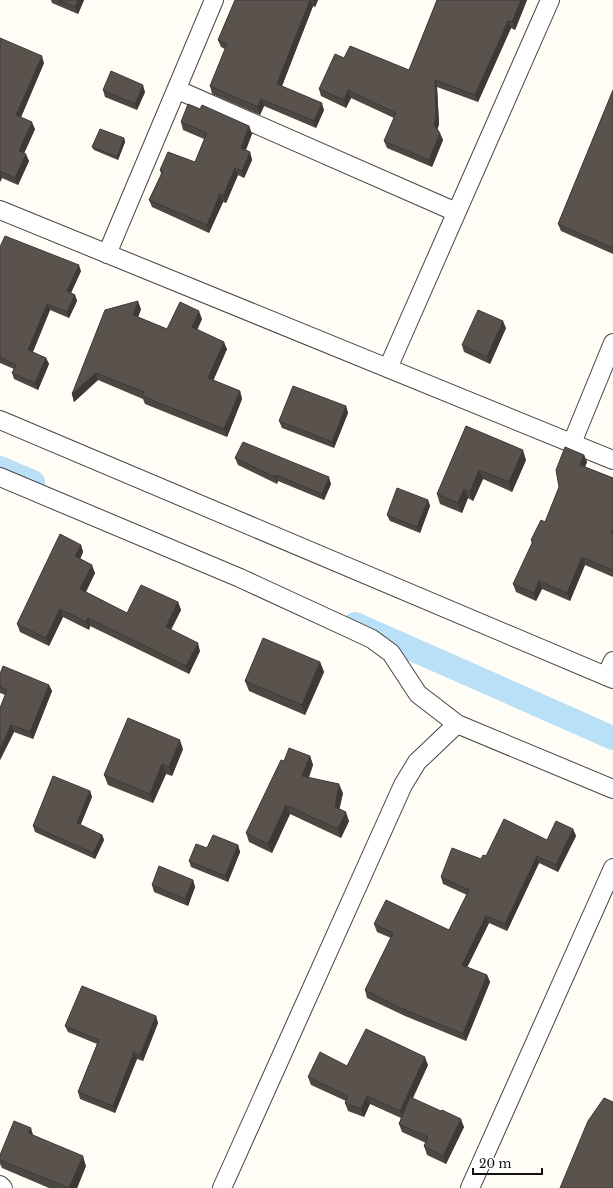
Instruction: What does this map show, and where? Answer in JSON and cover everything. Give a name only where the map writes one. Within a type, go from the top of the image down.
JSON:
[{"type":"street","points":[[107,254],[178,90],[214,0]]},
{"type":"street","points":[[388,368],[550,0]]},
{"type":"street","points":[[178,90],[456,212]]},
{"type":"street","points":[[0,210],[613,460]]},
{"type":"street","points":[[572,443],[613,343]]},
{"type":"street","points":[[0,420],[611,672]]},
{"type":"street","points":[[0,477],[240,578],[372,640],[391,653],[418,694],[457,724],[613,789]]},
{"type":"street","points":[[222,1188],[403,785],[417,762],[457,724]]},
{"type":"street","points":[[470,1188],[613,868]]},
{"type":"street","points":[[0,1185],[3,1188]]},
{"type":"building","points":[[58,0],[78,0],[75,7]]},
{"type":"building","points":[[235,0],[310,0],[277,84],[322,103],[314,121],[261,99],[258,107],[210,86],[227,44],[218,40]]},
{"type":"building","points":[[437,0],[521,0],[512,22],[508,21],[475,95],[435,80],[436,117],[434,125],[440,133],[429,160],[384,141],[396,113],[348,90],[344,100],[319,89],[335,54],[344,58],[350,46],[409,70]]},
{"type":"building","points":[[0,38],[42,56],[16,115],[32,122],[19,151],[26,154],[15,178],[0,171]]},
{"type":"building","points":[[111,71],[143,85],[135,104],[103,90]]},
{"type":"building","points":[[613,90],[613,248],[558,224]]},
{"type":"building","points":[[188,104],[200,109],[202,105],[249,126],[241,148],[250,152],[242,171],[235,168],[223,196],[220,194],[207,225],[149,200],[163,171],[160,170],[168,152],[195,162],[207,133],[181,122]]},
{"type":"building","points":[[100,129],[124,138],[117,157],[92,147]]},
{"type":"building","points":[[5,236],[79,265],[67,291],[75,295],[67,312],[47,304],[28,350],[46,358],[35,383],[12,373],[16,365],[0,357],[0,247]]},
{"type":"building","points":[[138,301],[133,315],[167,329],[180,302],[199,311],[192,327],[224,342],[208,378],[240,391],[224,429],[142,396],[144,392],[96,373],[72,394],[105,310]]},
{"type":"building","points":[[478,310],[503,321],[487,357],[462,345]]},
{"type":"building","points":[[293,386],[346,406],[332,442],[279,421]]},
{"type":"building","points":[[466,426],[523,450],[509,482],[479,470],[470,492],[464,489],[458,503],[437,494]]},
{"type":"building","points":[[243,442],[329,477],[322,494],[276,475],[275,477],[235,458]]},
{"type":"building","points":[[565,447],[584,455],[580,465],[613,478],[613,529],[611,533],[613,534],[613,568],[612,570],[582,557],[567,593],[539,581],[534,593],[513,584],[533,541],[531,540],[541,520],[545,522],[559,487],[556,470]]},
{"type":"building","points":[[397,488],[428,500],[417,527],[387,515]]},
{"type":"building","points":[[60,534],[81,545],[75,556],[92,565],[80,589],[127,613],[141,585],[178,602],[166,627],[198,643],[186,666],[88,618],[86,622],[60,609],[46,638],[17,624]]},
{"type":"building","points":[[263,638],[320,662],[302,705],[245,681]]},
{"type":"building","points":[[3,666],[49,685],[30,732],[11,725],[0,749],[0,708],[7,690],[0,687],[0,674]]},
{"type":"building","points":[[128,718],[180,740],[169,767],[162,764],[150,794],[104,775]]},
{"type":"building","points":[[289,748],[310,756],[302,776],[339,784],[335,807],[346,812],[338,829],[286,805],[268,844],[246,833],[281,760],[284,761]]},
{"type":"building","points":[[53,776],[90,791],[77,823],[102,835],[93,853],[33,826]]},
{"type":"building","points":[[504,819],[547,840],[556,821],[573,829],[556,865],[537,856],[505,924],[486,916],[462,965],[487,975],[463,1034],[403,1009],[365,990],[393,933],[374,924],[386,900],[449,930],[469,890],[441,877],[452,848],[481,859],[483,855],[486,856]]},
{"type":"building","points":[[213,835],[238,845],[225,876],[189,861],[196,844],[207,848]]},
{"type":"building","points":[[159,866],[193,880],[185,899],[152,885]]},
{"type":"building","points":[[82,986],[156,1016],[140,1055],[134,1052],[113,1106],[78,1092],[99,1040],[65,1026]]},
{"type":"building","points":[[366,1029],[425,1057],[400,1111],[367,1096],[361,1109],[345,1103],[348,1096],[308,1077],[320,1052],[347,1066]]},
{"type":"building","points":[[410,1097],[461,1119],[443,1156],[424,1146],[428,1137],[399,1124]]},
{"type":"building","points":[[604,1098],[613,1102],[613,1188],[560,1188],[588,1121]]},
{"type":"building","points":[[14,1121],[31,1128],[28,1133],[83,1156],[69,1188],[0,1160],[0,1155]]},
{"type":"waterway","points":[[0,468],[33,482]]},
{"type":"waterway","points":[[355,624],[613,738]]}]
